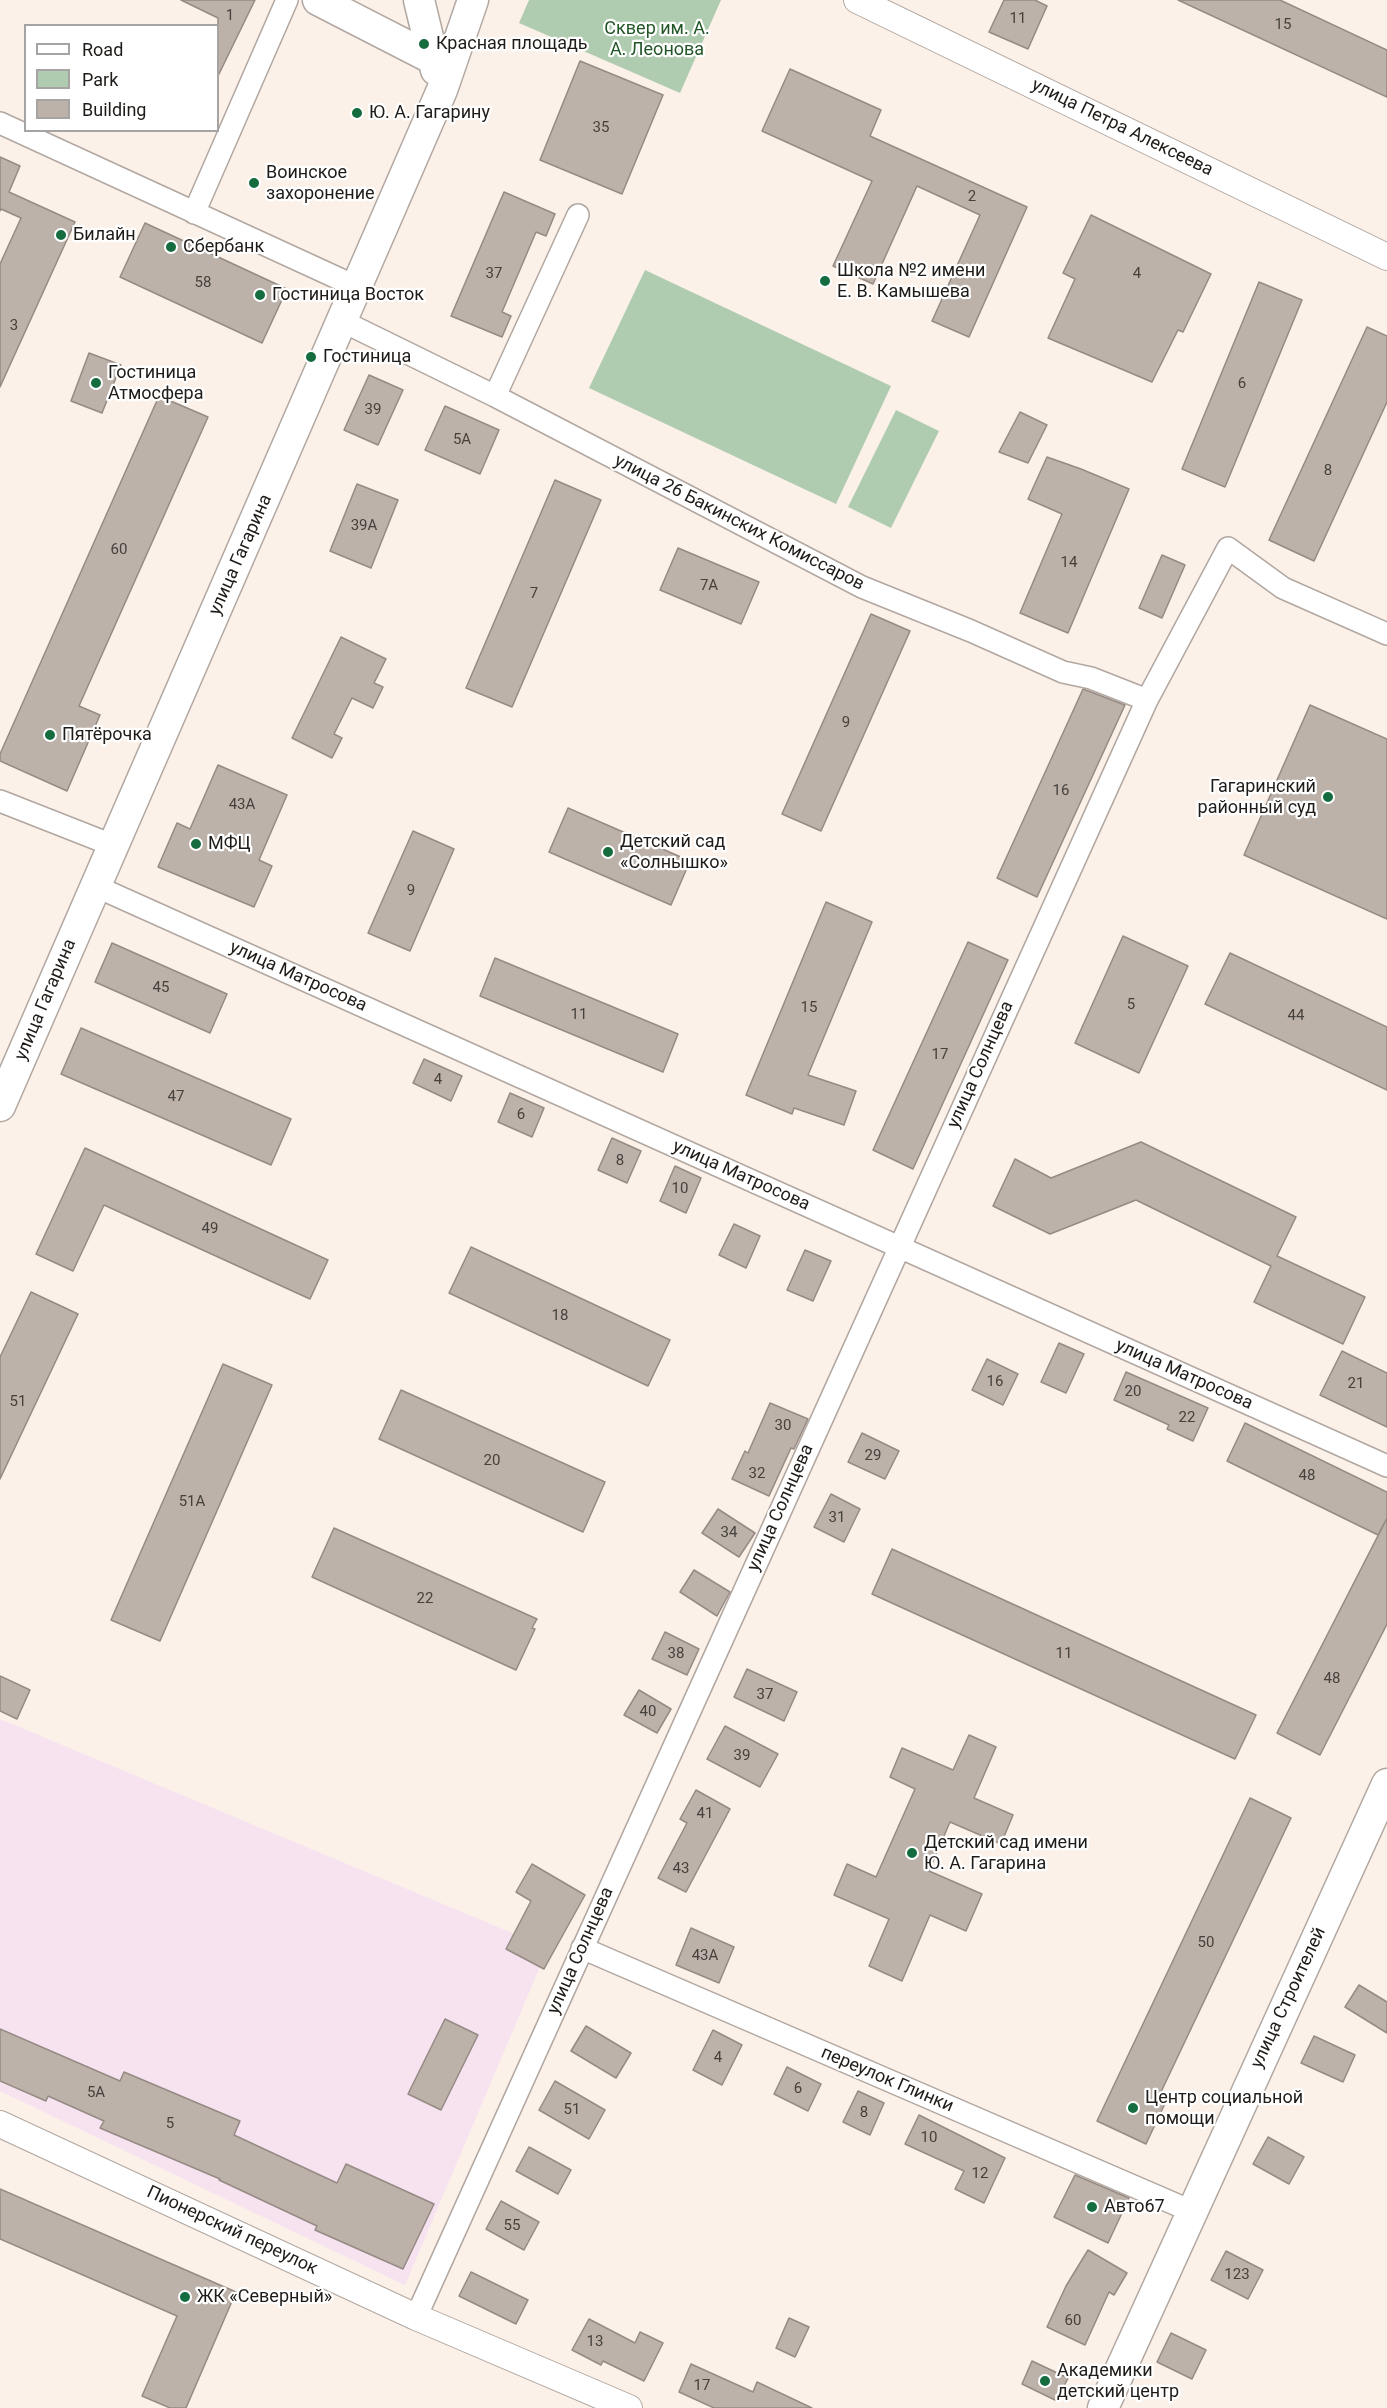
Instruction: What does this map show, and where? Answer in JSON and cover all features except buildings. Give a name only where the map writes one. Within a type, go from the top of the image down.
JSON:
[{"type":"main road","points":[[318,0],[434,59]]},
{"type":"main road","points":[[419,0],[442,90]]},
{"type":"main road","name":"улица Гагарина","points":[[0,1106],[442,90],[473,0]]},
{"type":"main road","name":"улица Строителей","points":[[1103,2408],[1387,1784]]},
{"type":"street","points":[[194,213],[287,0]]},
{"type":"street","name":"улица Петра Алексеева","points":[[857,0],[1387,257]]},
{"type":"street","points":[[0,123],[357,287]]},
{"type":"street","points":[[495,396],[578,215]]},
{"type":"street","name":"улица 26 Бакинских Комиссаров","points":[[342,321],[495,396],[862,588],[972,631],[1063,672],[1091,678],[1147,700]]},
{"type":"street","name":"улица Солнцева","points":[[416,2317],[1147,700],[1228,548],[1283,588],[1387,634]]},
{"type":"street","points":[[0,801],[112,845]]},
{"type":"street","name":"улица Матросова","points":[[95,886],[1387,1466]]},
{"type":"street","name":"переулок Глинки","points":[[582,1948],[1191,2211]]},
{"type":"street","name":"Пионерский переулок","points":[[0,2124],[416,2317],[629,2408]]},
{"type":"shaded area","points":[[0,1719],[548,1948],[405,2285],[0,2091]]},
{"type":"green space","name":"Сквер им. А. А. Леонова","points":[[529,0],[721,0],[680,93],[519,23]]},
{"type":"green space","points":[[645,270],[891,386],[836,504],[589,388]]},
{"type":"green space","points":[[896,410],[939,431],[891,528],[848,507]]},
{"type":"place","name":"Красная площадь","points":[[424,44]]},
{"type":"place","name":"Ю. А. Гагарину","points":[[357,113]]},
{"type":"place","name":"Воинское захоронение","points":[[254,183]]},
{"type":"place","name":"Билайн","points":[[61,235]]},
{"type":"place","name":"Сбербанк","points":[[171,247]]},
{"type":"place","name":"Школа №2 имени Е. В. Камышева","points":[[825,281]]},
{"type":"place","name":"Гостиница Восток","points":[[260,295]]},
{"type":"place","name":"Гостиница","points":[[311,357]]},
{"type":"place","name":"Гостиница Атмосфера","points":[[96,383]]},
{"type":"place","name":"Пятёрочка","points":[[50,735]]},
{"type":"place","name":"Гагаринский районный суд","points":[[1328,797]]},
{"type":"place","name":"МФЦ","points":[[196,844]]},
{"type":"place","name":"Детский сад «Солнышко»","points":[[608,852]]},
{"type":"place","name":"Детский сад имени Ю. А. Гагарина","points":[[912,1853]]},
{"type":"place","name":"Центр социальной помощи","points":[[1133,2108]]},
{"type":"place","name":"Авто67","points":[[1092,2207]]},
{"type":"place","name":"ЖК «Северный»","points":[[185,2297]]},
{"type":"place","name":"Академики детский центр","points":[[1045,2381]]}]
